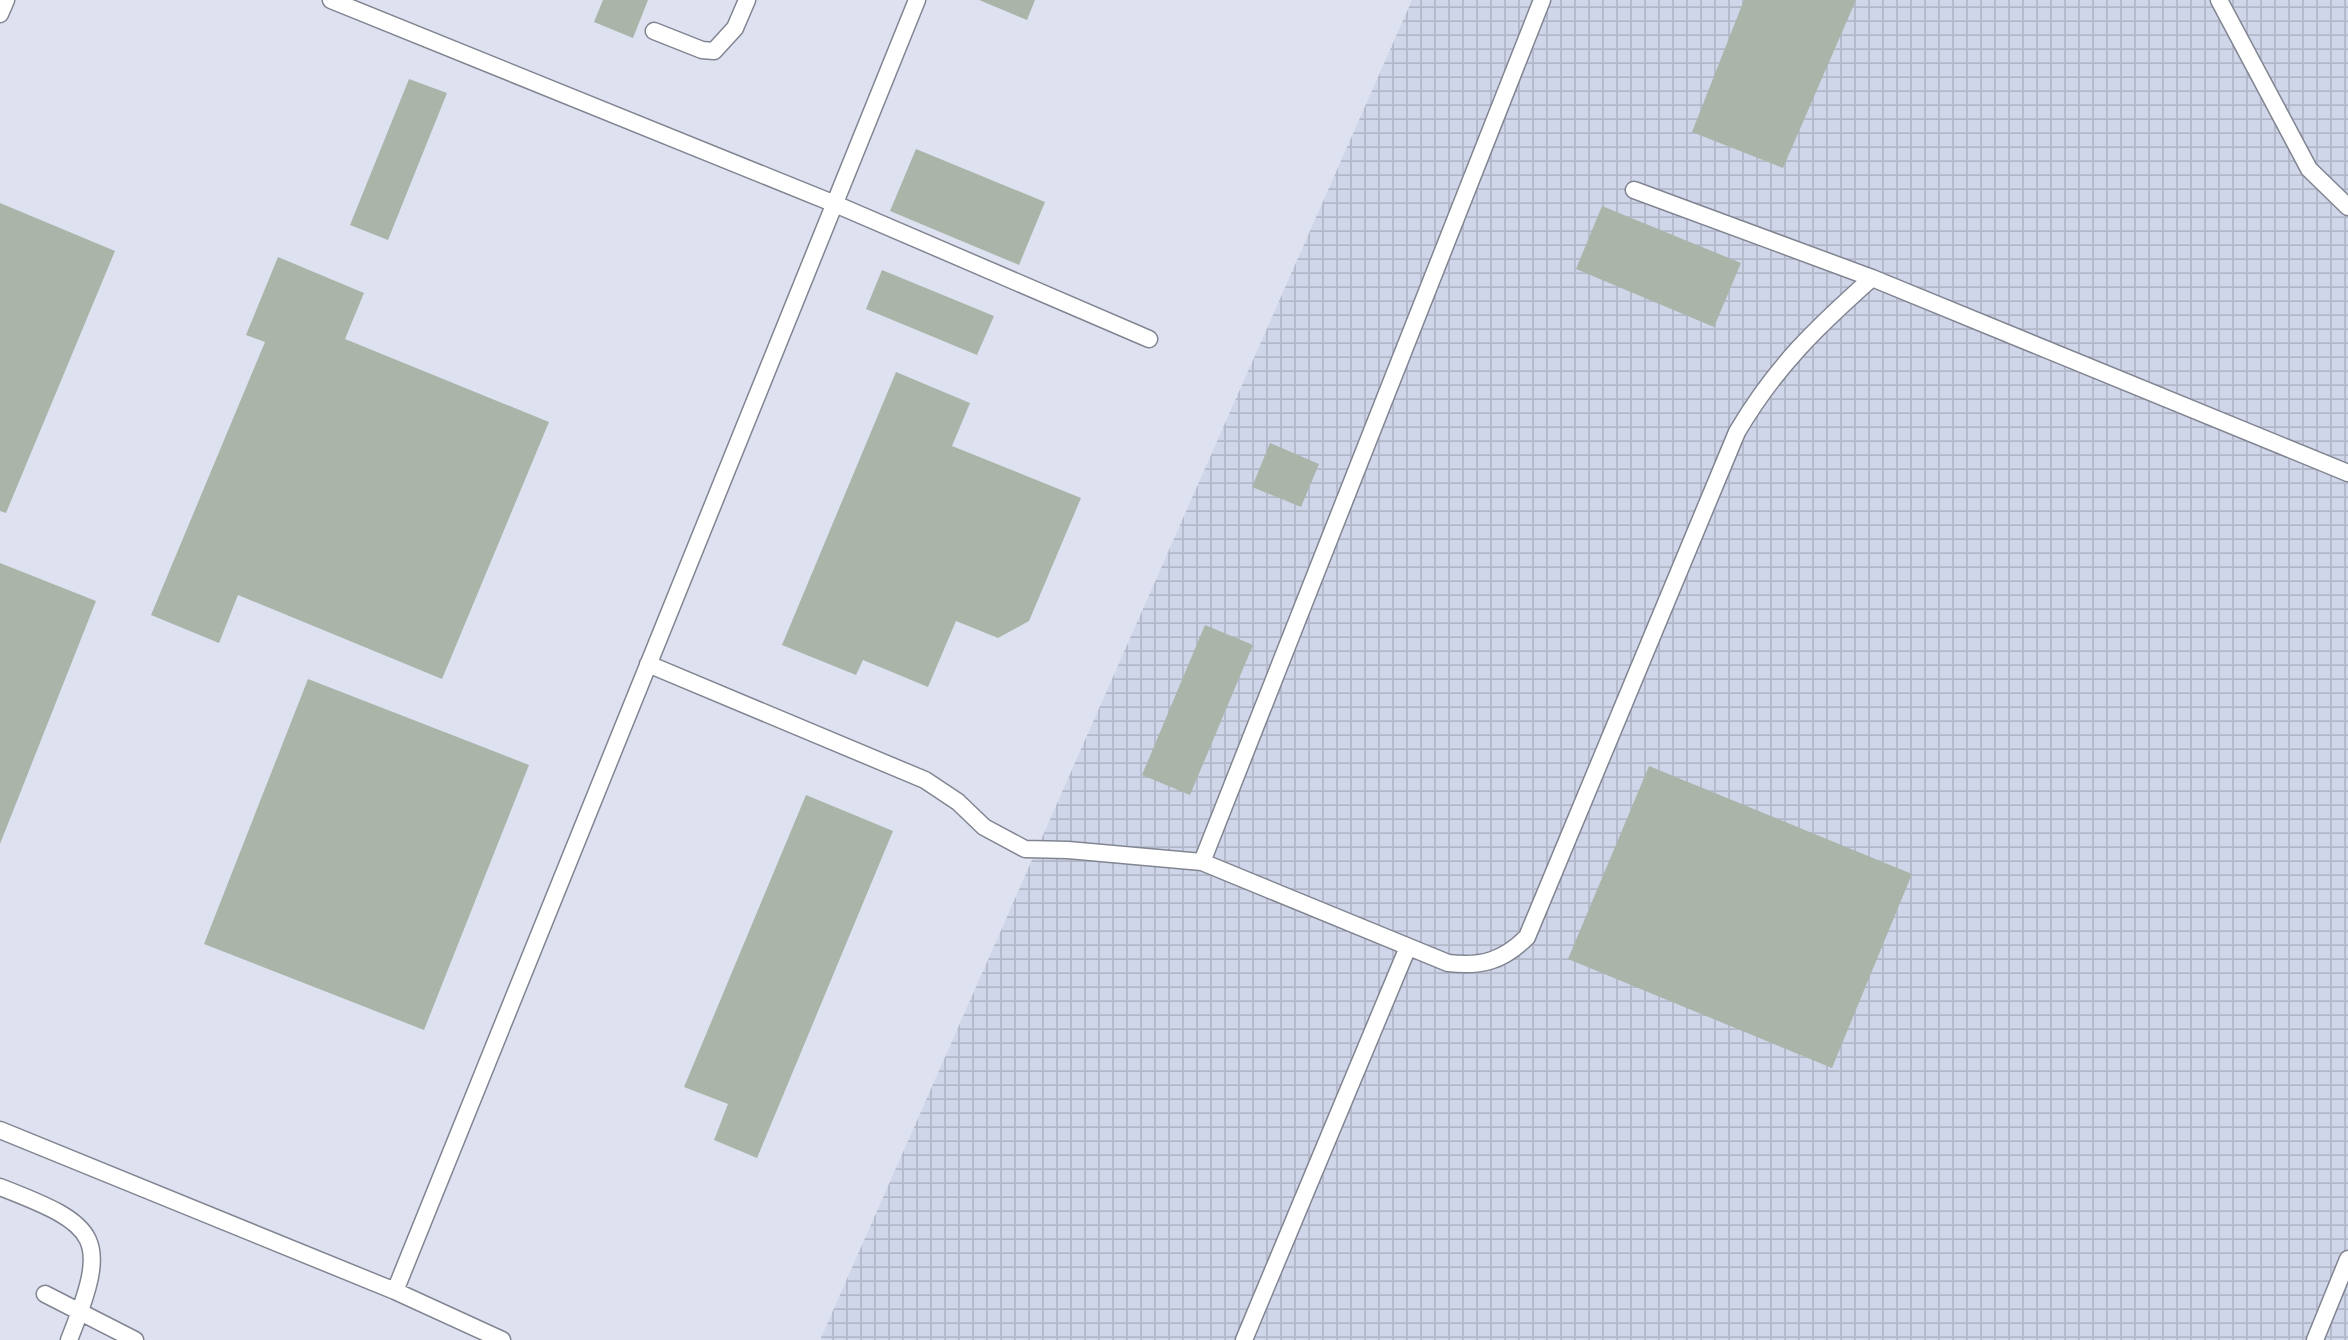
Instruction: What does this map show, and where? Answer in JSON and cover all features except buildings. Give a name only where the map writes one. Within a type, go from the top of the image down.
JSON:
[{"type":"lane","points":[[0,14],[6,0]]},
{"type":"lane","points":[[331,0],[835,204],[1149,339]]},
{"type":"lane","points":[[654,31],[702,50],[714,51],[735,29],[747,0]]},
{"type":"lane","points":[[395,1291],[917,0]]},
{"type":"lane","points":[[1202,862],[1542,0]]},
{"type":"lane","points":[[2219,0],[2309,169],[2348,207]]},
{"type":"lane","points":[[1634,190],[1872,278],[2348,474]]},
{"type":"lane","points":[[649,664],[925,780],[958,802],[985,827],[1026,849],[1202,862],[1448,963],[1473,965],[1493,961],[1513,951],[1527,937],[1737,432],[1760,391],[1789,355],[1872,278]]},
{"type":"lane","points":[[1244,1340],[1408,947]]},
{"type":"lane","points":[[0,1130],[395,1291],[502,1340]]},
{"type":"lane","points":[[0,1187],[57,1209],[80,1228],[93,1253],[94,1266],[69,1340]]},
{"type":"lane","points":[[2315,1340],[2348,1259]]},
{"type":"lane","points":[[45,1294],[135,1340]]},
{"type":"shaded area","points":[[1412,0],[2348,0],[2348,1340],[820,1340]]}]
